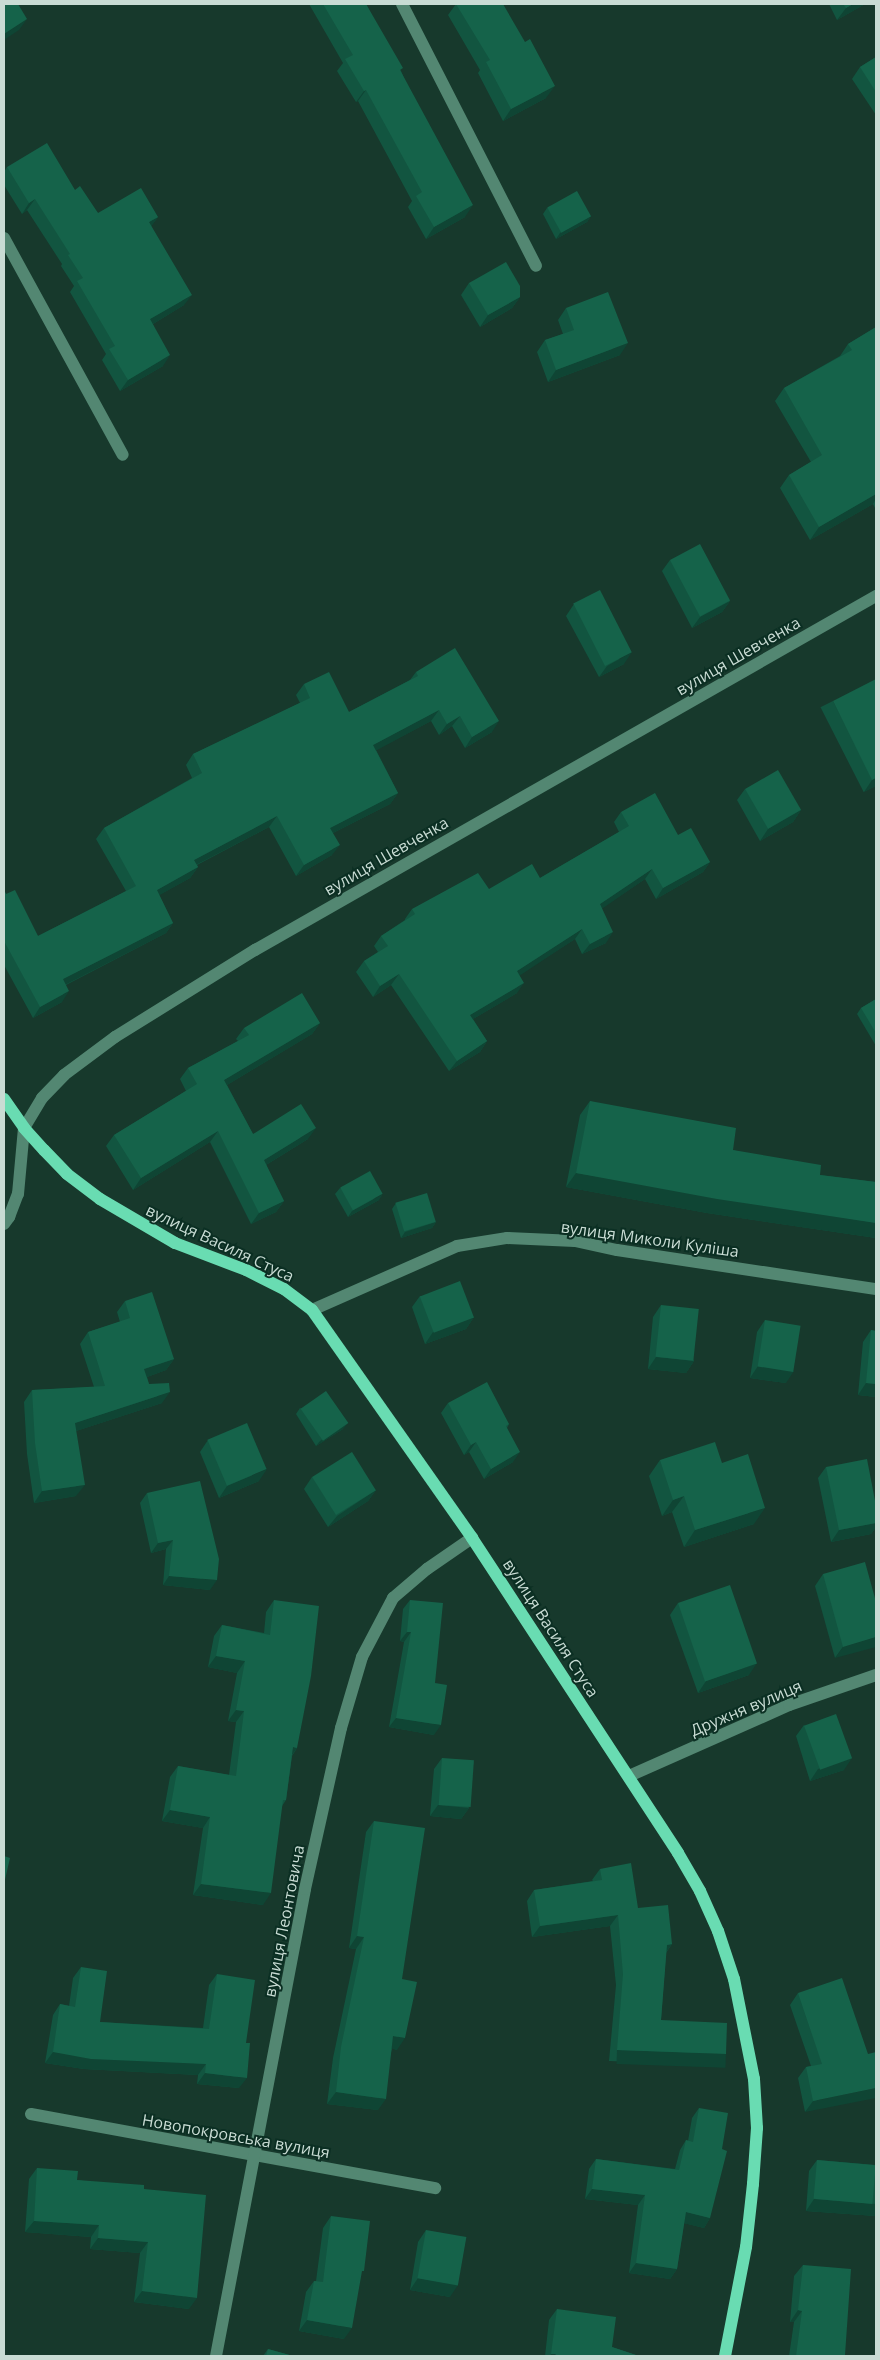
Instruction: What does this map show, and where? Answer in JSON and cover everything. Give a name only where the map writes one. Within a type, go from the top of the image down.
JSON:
[{"type":"main road","name":"вулиця Василя Стуса","points":[[4,1099],[24,1128],[67,1174],[100,1199],[175,1243],[246,1270],[284,1289],[312,1310],[472,1538],[630,1776],[700,1891],[718,1931],[734,1979],[754,2079],[757,2128],[746,2248],[724,2356]]},
{"type":"street","points":[[402,4],[536,266]]},
{"type":"street","points":[[4,238],[123,455]]},
{"type":"street","name":"вулиця Шевченка","points":[[4,1224],[9,1217],[18,1194],[24,1128],[42,1098],[64,1075],[115,1037],[255,950],[876,596]]},
{"type":"street","name":"вулиця Миколи Куліша","points":[[312,1310],[457,1246],[507,1238],[575,1241],[617,1250],[876,1289]]},
{"type":"street","name":"вулиця Леонтовича","points":[[216,2356],[308,1879],[341,1728],[362,1657],[393,1598],[427,1569],[472,1538]]},
{"type":"street","name":"Дружня вулиця","points":[[630,1776],[789,1705],[876,1676]]},
{"type":"street","name":"Новопокровська вулиця","points":[[31,2114],[435,2188]]},
{"type":"building","points":[[4,4],[18,4],[27,19],[4,34]]},
{"type":"building","points":[[323,4],[366,4],[403,68],[400,70],[473,205],[434,227],[416,196],[422,192],[366,90],[364,91],[345,59],[353,55]]},
{"type":"building","points":[[456,4],[503,4],[525,42],[530,39],[555,86],[511,109],[486,62],[490,60]]},
{"type":"building","points":[[843,4],[853,4],[846,8]]},
{"type":"building","points":[[876,57],[876,92],[860,67]]},
{"type":"building","points":[[47,143],[75,190],[80,186],[98,213],[141,188],[158,217],[149,222],[192,295],[150,319],[170,355],[128,380],[109,349],[115,346],[77,281],[83,278],[68,255],[70,254],[35,199],[29,203],[7,167]]},
{"type":"building","points":[[577,191],[591,216],[561,233],[547,207]]},
{"type":"building","points":[[506,262],[520,286],[520,297],[488,315],[469,283]]},
{"type":"building","points":[[608,292],[628,343],[556,370],[545,340],[574,330],[566,308]]},
{"type":"building","points":[[876,327],[876,494],[819,527],[789,475],[822,455],[784,388],[852,350],[848,344]]},
{"type":"building","points":[[700,544],[730,601],[700,616],[670,560]]},
{"type":"building","points":[[600,590],[632,652],[605,666],[573,604]]},
{"type":"building","points":[[455,648],[499,721],[472,737],[460,716],[447,724],[439,710],[373,745],[398,793],[330,828],[340,845],[304,865],[277,816],[194,860],[198,867],[157,890],[173,923],[63,979],[69,991],[40,1007],[4,941],[4,890],[6,894],[15,890],[38,936],[136,886],[104,828],[202,773],[193,754],[310,698],[304,684],[329,672],[349,712],[418,676],[416,672]]},
{"type":"building","points":[[876,679],[876,778],[872,780],[833,701]]},
{"type":"building","points":[[778,770],[801,810],[768,829],[745,789]]},
{"type":"building","points":[[655,793],[678,835],[691,828],[710,862],[663,888],[652,869],[600,904],[613,932],[590,944],[582,929],[517,971],[524,983],[470,1015],[487,1041],[457,1061],[399,974],[380,986],[364,961],[388,946],[381,936],[415,914],[412,909],[478,873],[489,889],[532,864],[540,878],[629,826],[621,812]]},
{"type":"building","points":[[302,993],[320,1023],[224,1080],[253,1134],[301,1104],[316,1128],[264,1160],[284,1201],[259,1213],[218,1131],[141,1178],[114,1135],[197,1084],[188,1068],[249,1035],[244,1028]]},
{"type":"building","points":[[876,999],[876,1033],[861,1008]]},
{"type":"building","points":[[590,1101],[736,1128],[733,1150],[821,1165],[820,1175],[876,1182],[876,1223],[717,1199],[576,1173]]},
{"type":"building","points":[[370,1171],[383,1194],[353,1210],[340,1187]]},
{"type":"building","points":[[427,1193],[436,1222],[404,1231],[395,1203]]},
{"type":"building","points":[[460,1281],[474,1317],[434,1333],[420,1296]]},
{"type":"building","points":[[152,1292],[174,1359],[144,1369],[149,1384],[169,1383],[170,1392],[75,1423],[85,1485],[42,1491],[35,1443],[32,1390],[105,1386],[88,1332],[130,1318],[125,1301]]},
{"type":"building","points":[[661,1305],[699,1309],[693,1361],[656,1357]]},
{"type":"building","points":[[765,1320],[801,1326],[793,1372],[758,1366]]},
{"type":"building","points":[[871,1330],[876,1331],[876,1384],[866,1383]]},
{"type":"building","points":[[487,1382],[509,1424],[506,1426],[520,1452],[491,1469],[476,1442],[471,1445],[448,1403]]},
{"type":"building","points":[[326,1391],[348,1423],[323,1441],[301,1409]]},
{"type":"building","points":[[247,1423],[267,1469],[227,1486],[207,1440]]},
{"type":"building","points":[[715,1442],[722,1463],[748,1454],[765,1508],[695,1530],[684,1496],[673,1500],[660,1460]]},
{"type":"building","points":[[352,1452],[376,1490],[336,1515],[312,1477]]},
{"type":"building","points":[[867,1459],[876,1506],[876,1523],[839,1530],[826,1467]]},
{"type":"building","points":[[200,1481],[219,1559],[217,1580],[169,1576],[173,1540],[158,1543],[147,1493]]},
{"type":"building","points":[[865,1562],[876,1602],[876,1637],[843,1647],[823,1574]]},
{"type":"building","points":[[730,1585],[757,1663],[705,1681],[678,1603]]},
{"type":"building","points":[[274,1600],[319,1606],[311,1676],[297,1748],[293,1747],[286,1800],[283,1800],[271,1893],[201,1884],[210,1817],[170,1810],[178,1766],[236,1776],[244,1711],[236,1710],[245,1661],[216,1656],[222,1625],[270,1635]]},
{"type":"building","points":[[410,1600],[443,1603],[435,1683],[447,1685],[441,1725],[396,1718],[411,1632],[407,1632]]},
{"type":"building","points":[[836,1714],[852,1758],[820,1770],[804,1726]]},
{"type":"building","points":[[442,1758],[474,1760],[471,1807],[439,1805]]},
{"type":"building","points":[[374,1821],[425,1828],[402,1979],[417,1982],[405,2038],[393,2036],[386,2099],[336,2092],[341,2047],[364,1937],[357,1936]]},
{"type":"building","points":[[4,1856],[10,1858],[4,1884]]},
{"type":"building","points":[[631,1863],[638,1908],[668,1905],[672,1944],[667,1945],[661,2020],[727,2023],[726,2054],[617,2050],[623,1974],[618,1915],[540,1926],[534,1890],[602,1880],[600,1869]]},
{"type":"building","points":[[81,1967],[107,1971],[100,2022],[209,2029],[217,1974],[255,1980],[246,2043],[250,2043],[247,2078],[205,2073],[206,2064],[91,2059],[53,2052],[60,2004],[75,2007]]},
{"type":"building","points":[[842,1978],[868,2054],[876,2052],[876,2088],[813,2101],[806,2067],[822,2064],[798,1993]]},
{"type":"building","points":[[699,2108],[728,2113],[722,2149],[727,2151],[710,2218],[686,2212],[677,2269],[636,2263],[645,2195],[592,2189],[596,2159],[679,2170],[686,2140],[693,2142]]},
{"type":"building","points":[[817,2160],[876,2165],[872,2204],[814,2199]]},
{"type":"building","points":[[37,2168],[78,2171],[77,2180],[144,2185],[144,2189],[206,2195],[197,2298],[142,2291],[148,2242],[98,2238],[99,2225],[34,2221]]},
{"type":"building","points":[[331,2216],[370,2221],[364,2271],[362,2271],[352,2328],[307,2320],[314,2281],[323,2282]]},
{"type":"building","points":[[426,2230],[466,2237],[458,2285],[417,2278]]},
{"type":"building","points":[[803,2265],[851,2269],[845,2355],[850,2356],[796,2356],[802,2311],[798,2310]]},
{"type":"building","points":[[557,2309],[616,2317],[612,2347],[639,2356],[555,2356],[556,2354],[551,2354]]},
{"type":"building","points":[[268,2349],[293,2356],[266,2356]]}]
